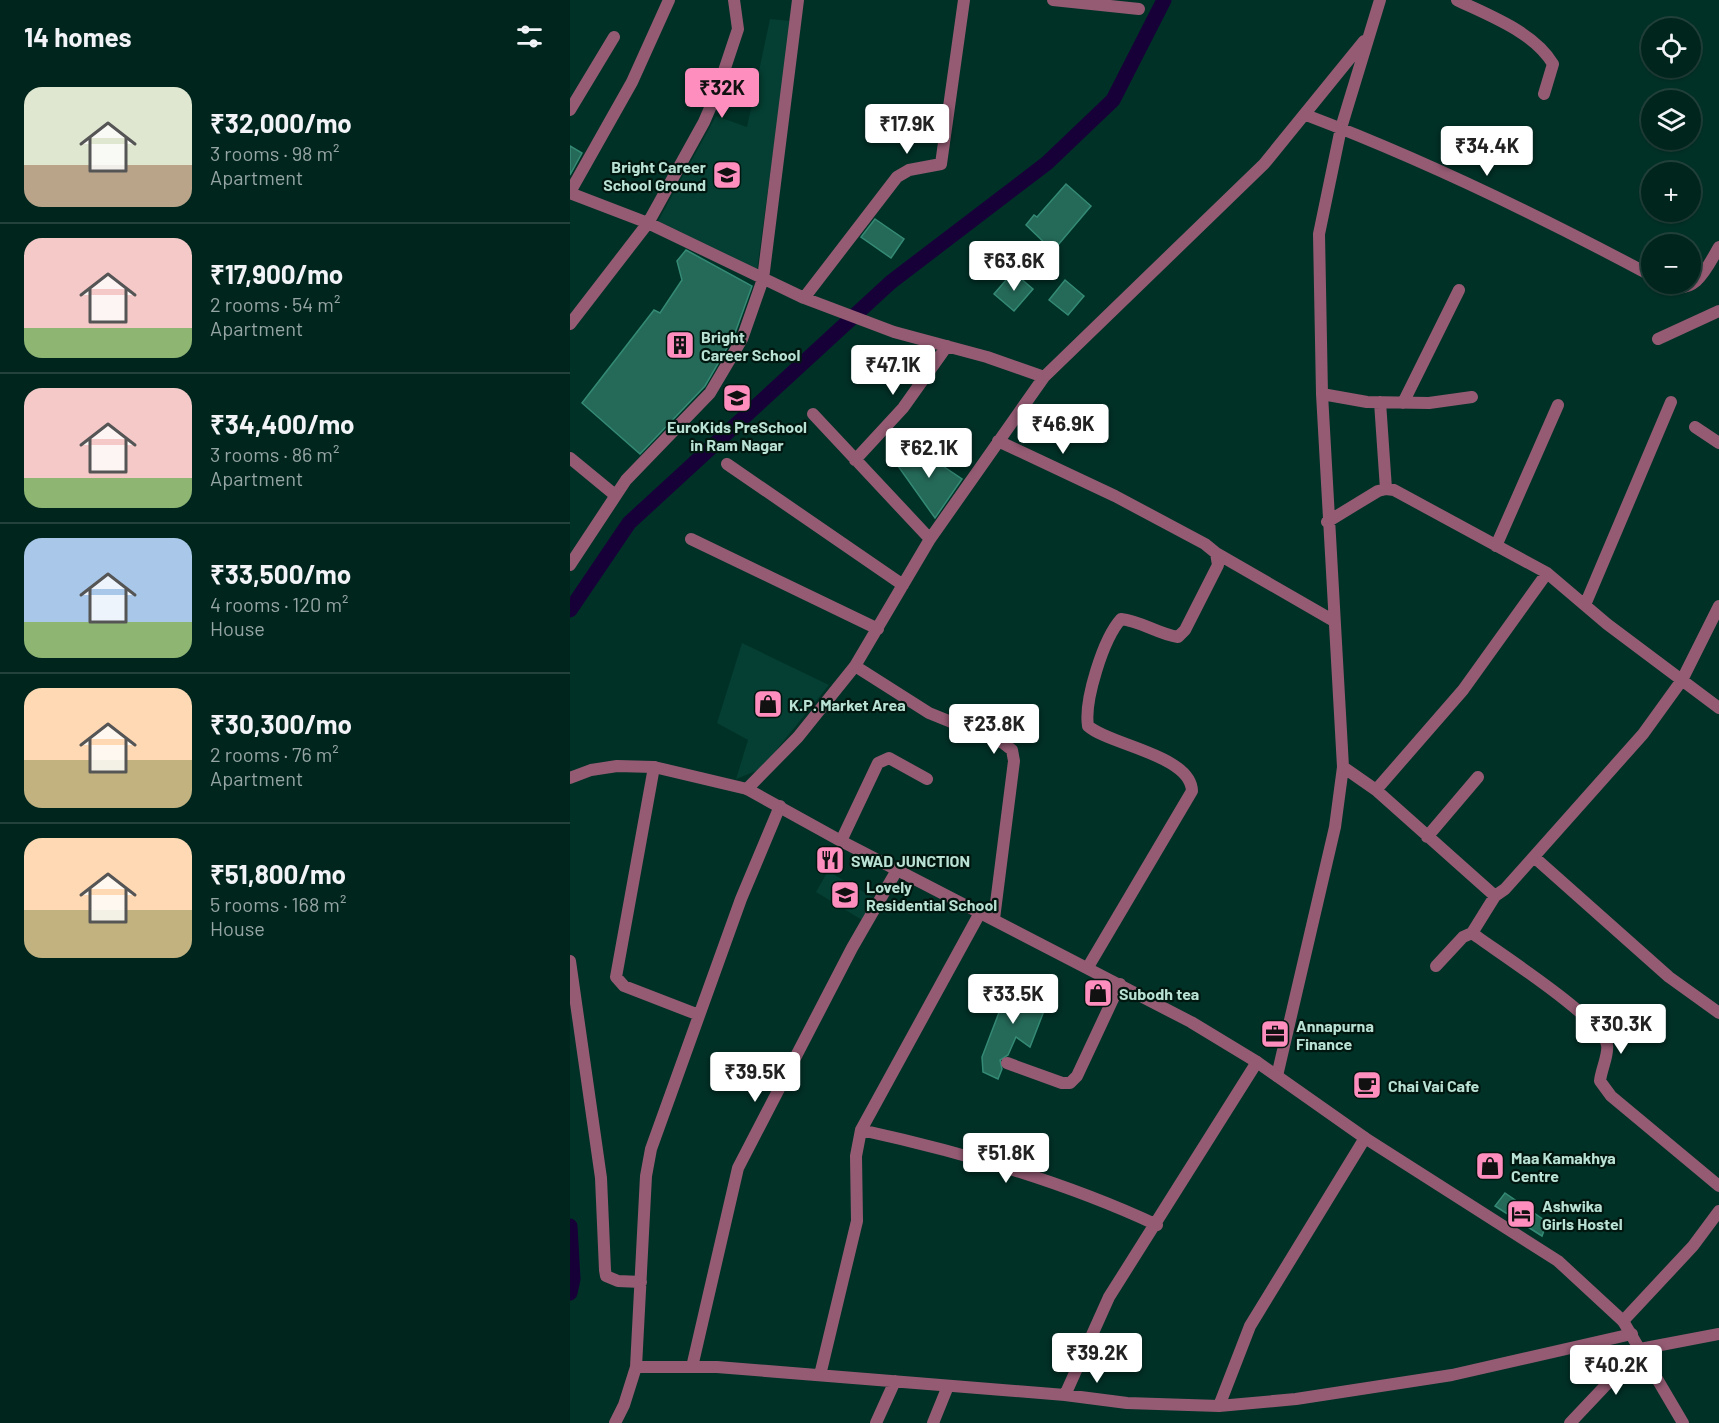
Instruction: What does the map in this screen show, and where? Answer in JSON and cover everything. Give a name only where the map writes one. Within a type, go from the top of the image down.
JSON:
[{"type":"street","points":[[669,0],[632,82],[570,192],[648,223],[804,298],[860,320],[1044,377]]},
{"type":"street","points":[[570,324],[648,223],[704,122],[717,92],[738,28],[734,0]]},
{"type":"street","points":[[570,565],[626,480],[710,393],[742,339],[763,279],[798,0]]},
{"type":"street","points":[[804,298],[897,177],[909,170],[941,164],[964,0]]},
{"type":"street","points":[[1053,0],[1139,9]]},
{"type":"street","points":[[1277,1076],[1335,827],[1343,767],[1327,522],[1319,234],[1341,128],[1380,0]]},
{"type":"street","points":[[1457,0],[1482,5],[1547,54],[1553,64],[1544,94]]},
{"type":"street","points":[[747,789],[798,737],[855,666],[930,539],[1044,377],[1264,164],[1306,115],[1368,35]]},
{"type":"street","points":[[570,110],[614,37]]},
{"type":"street","points":[[1306,115],[1446,174],[1587,241],[1641,270]]},
{"type":"street","points":[[1701,276],[1719,247]]},
{"type":"street","points":[[1403,403],[1459,290]]},
{"type":"street","points":[[1658,339],[1719,311]]},
{"type":"street","points":[[855,460],[903,408],[947,346]]},
{"type":"street","points":[[1322,394],[1403,403],[1429,403],[1472,397]]},
{"type":"street","points":[[1380,402],[1386,489]]},
{"type":"street","points":[[1585,605],[1671,402]]},
{"type":"street","points":[[1496,546],[1558,405]]},
{"type":"street","points":[[813,414],[930,539]]},
{"type":"street","points":[[1695,427],[1719,443]]},
{"type":"street","points":[[998,441],[1115,496],[1205,543],[1216,553],[1334,621]]},
{"type":"street","points":[[570,458],[615,495]]},
{"type":"street","points":[[727,464],[903,585]]},
{"type":"street","points":[[1327,522],[1386,489]]},
{"type":"street","points":[[1386,489],[1547,573],[1719,708]]},
{"type":"street","points":[[691,539],[878,630]]},
{"type":"street","points":[[1088,967],[1192,791],[1188,778],[1165,760],[1088,726],[1096,673],[1110,636],[1121,620],[1131,620],[1178,637],[1185,630],[1218,565],[1216,553]]},
{"type":"street","points":[[1376,790],[1462,690],[1547,573]]},
{"type":"street","points":[[1436,966],[1463,938],[1472,933],[1495,896],[1505,889],[1642,734],[1682,680],[1719,606]]},
{"type":"street","points":[[855,666],[929,713],[1003,743],[1012,750],[1014,761],[994,919]]},
{"type":"street","points":[[841,841],[878,763],[883,758],[889,758],[927,779]]},
{"type":"street","points":[[570,778],[591,770],[617,766],[654,767],[747,789],[841,841],[981,911],[1191,1022],[1257,1062],[1365,1138],[1558,1261],[1623,1321],[1683,1423]]},
{"type":"street","points":[[654,767],[616,977],[624,987],[699,1015]]},
{"type":"street","points":[[1343,767],[1376,790],[1495,896]]},
{"type":"street","points":[[1427,837],[1478,777]]},
{"type":"street","points":[[615,1423],[624,1405],[636,1367],[648,1162],[741,899],[780,806]]},
{"type":"street","points":[[1534,857],[1669,976],[1719,1013]]},
{"type":"street","points":[[692,1367],[738,1168],[852,948],[897,870]]},
{"type":"street","points":[[820,1376],[857,1221],[856,1156],[861,1130],[981,911]]},
{"type":"street","points":[[1472,933],[1580,1011],[1602,1033],[1608,1046],[1600,1081],[1611,1096],[1719,1186]]},
{"type":"street","points":[[570,961],[601,1178],[606,1276],[611,1280],[641,1282]]},
{"type":"street","points":[[1006,1063],[1062,1083],[1070,1083],[1077,1076],[1120,984]]},
{"type":"street","points":[[1065,1395],[1109,1298],[1157,1225],[1257,1062]]},
{"type":"street","points":[[861,1130],[956,1152],[1107,1201],[1157,1225]]},
{"type":"street","points":[[1219,1406],[1250,1326],[1365,1138]]},
{"type":"street","points":[[1623,1321],[1693,1246],[1719,1211]]},
{"type":"street","points":[[636,1367],[692,1367],[895,1381],[1127,1402],[1219,1406],[1296,1399],[1452,1375],[1632,1334]]},
{"type":"street","points":[[1570,1423],[1640,1349],[1719,1334]]},
{"type":"street","points":[[876,1423],[895,1381]]},
{"type":"street","points":[[933,1423],[948,1386]]},
{"type":"street","points":[[624,1405],[629,1423]]},
{"type":"shaded area","name":"Bright Career School Ground","points":[[770,19],[791,21],[757,270],[658,221],[716,116],[747,127]]},
{"type":"shaded area","name":"K.P. Market Area","points":[[742,643],[829,685],[761,769],[736,779],[748,740],[717,723]]},
{"type":"shaded area","name":"Lovely Residential School","points":[[828,871],[874,898],[862,920],[816,892]]},
{"type":"building","points":[[570,146],[582,153],[570,175]]},
{"type":"building","points":[[1066,184],[1091,206],[1053,251],[1026,225],[1034,215],[1037,217]]},
{"type":"building","points":[[875,219],[904,239],[891,258],[861,237]]},
{"type":"building","name":"Bright Career School","points":[[686,250],[752,286],[734,336],[705,386],[640,454],[582,403],[654,310],[660,313],[682,280],[677,261]]},
{"type":"building","points":[[1013,272],[1033,289],[1014,311],[994,294]]},
{"type":"building","points":[[1065,280],[1084,296],[1068,315],[1049,300]]},
{"type":"building","points":[[910,444],[962,479],[935,518],[898,466]]},
{"type":"building","points":[[1011,981],[1049,998],[1030,1047],[1016,1037],[1008,1055],[1000,1060],[1002,1069],[998,1079],[983,1072],[982,1057]]},
{"type":"building","name":"Ashwika Girls Hostel","points":[[1505,1193],[1547,1222],[1542,1236],[1495,1206]]},
{"type":"waterway","points":[[570,610],[629,523],[891,282],[1047,163],[1113,100],[1164,0]]},
{"type":"waterway","points":[[570,1226],[573,1279],[570,1293]]},
{"type":"place","name":"Bright Career School Ground","points":[[727,175]]},
{"type":"place","name":"Bright Career School","points":[[680,345]]},
{"type":"place","name":"EuroKids PreSchool in Ram Nagar","points":[[737,398]]},
{"type":"place","name":"K.P. Market Area","points":[[768,704]]},
{"type":"place","name":"SWAD JUNCTION","points":[[830,860]]},
{"type":"place","name":"Lovely Residential School","points":[[845,895]]},
{"type":"place","name":"Subodh tea","points":[[1098,993]]},
{"type":"place","name":"Annapurna Finance","points":[[1275,1034]]},
{"type":"place","name":"Chai Vai Cafe","points":[[1367,1085]]},
{"type":"place","name":"Maa Kamakhya Centre","points":[[1490,1166]]},
{"type":"place","name":"Ashwika Girls Hostel","points":[[1521,1214]]}]
